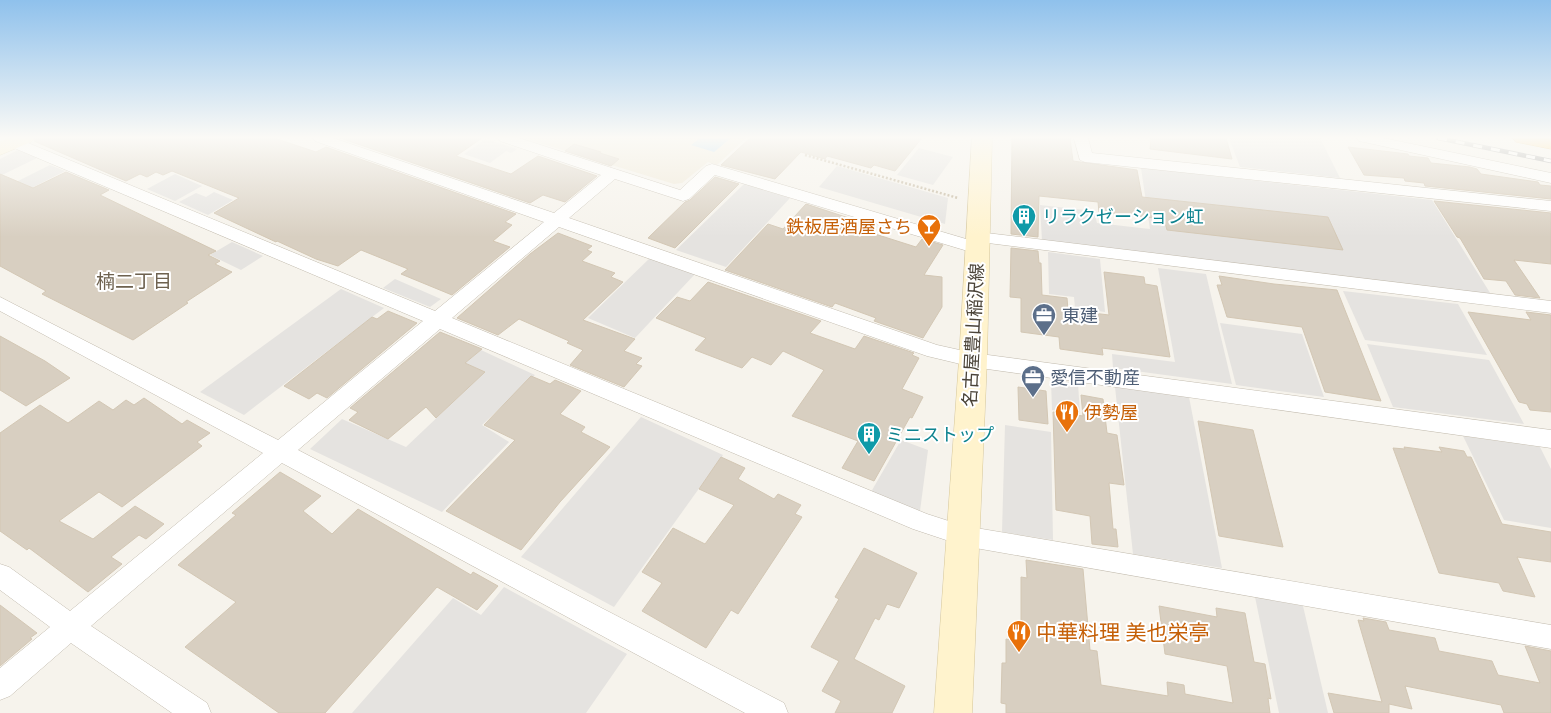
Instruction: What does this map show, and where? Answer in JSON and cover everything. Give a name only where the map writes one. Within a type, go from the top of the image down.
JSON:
[{"type":"main road","name":"名古屋豊山稲沢線","points":[[953,713],[964,536],[981,171]]},
{"type":"street","points":[[82,171],[440,319],[921,522],[964,536],[1551,637]]},
{"type":"street","points":[[417,171],[934,351],[973,360],[1551,440]]},
{"type":"street","points":[[0,686],[614,172],[684,196],[710,171]]},
{"type":"street","points":[[720,171],[978,243],[1551,307]]},
{"type":"street","points":[[1221,171],[1551,206]]},
{"type":"street","points":[[1520,171],[1551,178]]},
{"type":"street","points":[[0,303],[774,713]]},
{"type":"street","points":[[0,575],[70,628],[197,713]]},
{"type":"path","points":[[864,171],[960,198]]},
{"type":"shaded area","points":[[0,171],[10,171],[0,176]]},
{"type":"shaded area","points":[[37,171],[64,171],[0,204],[0,190]]},
{"type":"shaded area","points":[[632,171],[697,171],[682,183],[674,184]]},
{"type":"shaded area","points":[[832,171],[855,171],[948,198],[945,224],[819,187]]},
{"type":"shaded area","points":[[900,171],[943,171],[933,185],[897,175]]},
{"type":"shaded area","points":[[1141,171],[1171,171],[1432,200],[1492,296],[1042,241],[1040,205],[1094,211],[1097,223],[1150,229]]},
{"type":"shaded area","points":[[1279,171],[1337,171],[1340,178]]},
{"type":"shaded area","points":[[175,174],[202,186],[175,201],[147,189]]},
{"type":"shaded area","points":[[744,184],[790,198],[726,267],[676,250]]},
{"type":"shaded area","points":[[214,192],[233,200],[208,215],[179,202],[196,193],[206,197]]},
{"type":"shaded area","points":[[232,242],[263,256],[241,270],[210,255]]},
{"type":"shaded area","points":[[1048,252],[1100,259],[1105,312],[1075,308],[1074,297],[1049,294]]},
{"type":"shaded area","points":[[650,258],[695,274],[635,338],[588,318]]},
{"type":"shaded area","points":[[1158,268],[1206,274],[1232,384],[1113,368],[1112,354],[1175,362]]},
{"type":"shaded area","points":[[395,279],[441,299],[430,307],[383,288]]},
{"type":"shaded area","points":[[341,289],[384,308],[244,415],[200,392]]},
{"type":"shaded area","points":[[1343,291],[1458,304],[1487,355],[1365,340]]},
{"type":"shaded area","points":[[1220,323],[1302,334],[1324,397],[1236,385]]},
{"type":"shaded area","points":[[1367,344],[1489,360],[1524,424],[1393,407]]},
{"type":"shaded area","points":[[481,350],[535,375],[482,425],[509,442],[442,512],[310,449],[342,419],[406,447],[485,372],[465,363]]},
{"type":"shaded area","points":[[1051,380],[1078,383],[1080,414],[1052,410]]},
{"type":"shaded area","points":[[1115,387],[1189,397],[1222,568],[1133,554]]},
{"type":"shaded area","points":[[641,417],[723,455],[614,607],[521,557]]},
{"type":"shaded area","points":[[1005,425],[1051,432],[1053,540],[1002,532]]},
{"type":"shaded area","points":[[1463,436],[1540,447],[1551,469],[1551,528],[1504,520]]},
{"type":"shaded area","points":[[901,440],[928,450],[920,511],[871,492]]},
{"type":"shaded area","points":[[504,587],[627,654],[586,713],[352,713],[453,598],[481,615]]},
{"type":"shaded area","points":[[1255,597],[1303,606],[1328,713],[1279,713]]},
{"type":"building","points":[[104,171],[171,171],[163,175],[156,172],[147,177],[140,174],[126,181]]},
{"type":"building","points":[[173,171],[395,171],[516,214],[505,222],[512,225],[493,241],[510,247],[452,295],[401,274],[408,269],[361,250],[338,266],[276,242],[214,213],[239,198]]},
{"type":"building","points":[[437,171],[503,171],[511,174],[515,171],[583,171],[597,176],[565,202],[543,195],[530,203]]},
{"type":"building","points":[[745,171],[782,171],[775,179]]},
{"type":"building","points":[[1012,171],[1137,171],[1142,197],[1328,217],[1343,250],[1167,230],[1164,219],[1099,212],[1098,202],[1039,196],[1038,237],[1011,234]]},
{"type":"building","points":[[1362,171],[1479,171],[1481,174],[1538,182],[1540,185],[1551,186],[1551,199],[1425,186],[1424,183],[1405,181],[1404,178],[1364,175]]},
{"type":"building","points":[[66,172],[109,190],[100,195],[216,251],[208,255],[220,261],[215,264],[232,272],[133,340],[42,294],[46,291],[0,266],[0,174],[33,188]]},
{"type":"building","points":[[715,177],[739,184],[675,248],[648,238],[685,202],[690,200]]},
{"type":"building","points":[[1434,201],[1551,213],[1551,264],[1514,260],[1540,298],[1515,295],[1506,281],[1484,279],[1460,238],[1457,237]]},
{"type":"building","points":[[806,204],[858,221],[853,227],[916,247],[922,239],[943,245],[924,275],[942,277],[942,307],[923,338],[874,321],[876,318],[835,303],[832,307],[725,270],[768,224],[783,229]]},
{"type":"building","points":[[558,233],[592,246],[587,250],[592,252],[582,261],[615,273],[611,277],[623,282],[583,320],[635,339],[624,351],[642,358],[636,364],[642,366],[624,387],[570,365],[583,350],[567,343],[569,341],[519,319],[498,335],[457,318],[530,254]]},
{"type":"building","points":[[1011,248],[1038,251],[1039,263],[1041,263],[1042,295],[1067,298],[1068,310],[1109,315],[1104,272],[1144,277],[1145,284],[1157,286],[1170,357],[1102,348],[1103,355],[1060,349],[1059,337],[1021,332],[1021,298],[1010,297]]},
{"type":"building","points":[[1219,276],[1337,290],[1381,401],[1325,392],[1302,327],[1227,317],[1217,285],[1222,285]]},
{"type":"building","points":[[708,282],[821,321],[810,333],[855,349],[864,336],[914,353],[912,355],[919,358],[902,389],[923,397],[874,481],[842,468],[858,441],[792,416],[824,370],[783,351],[771,365],[752,357],[742,368],[695,350],[706,338],[656,318],[677,297],[690,301]]},
{"type":"building","points":[[388,311],[417,323],[327,398],[317,393],[309,399],[284,386],[372,317],[377,319]]},
{"type":"building","points":[[1468,312],[1531,320],[1526,312],[1551,315],[1551,412],[1530,410],[1527,404],[1519,402]]},
{"type":"building","points":[[440,332],[482,349],[465,363],[485,372],[436,418],[426,407],[388,439],[349,420],[358,412],[350,408]]},
{"type":"building","points":[[0,336],[45,361],[70,378],[26,406],[0,390]]},
{"type":"building","points":[[531,376],[550,384],[555,380],[581,391],[560,414],[585,427],[581,432],[610,447],[560,502],[521,550],[446,511],[515,440],[484,425]]},
{"type":"building","points":[[1018,387],[1046,391],[1048,424],[1019,420]]},
{"type":"building","points":[[1081,395],[1103,399],[1107,433],[1117,435],[1124,485],[1109,483],[1113,529],[1116,529],[1118,547],[1092,544],[1090,516],[1056,510],[1053,412],[1083,416]]},
{"type":"building","points":[[144,398],[182,424],[187,420],[210,433],[197,442],[202,446],[122,507],[99,492],[59,521],[93,539],[135,506],[164,524],[146,539],[139,535],[111,557],[122,564],[88,592],[29,548],[27,550],[0,531],[0,433],[40,405],[68,423],[99,401],[113,410],[126,400],[134,405]]},
{"type":"building","points":[[1198,421],[1253,430],[1283,547],[1219,536]]},
{"type":"building","points":[[1404,447],[1442,452],[1439,447],[1464,451],[1467,457],[1471,457],[1502,524],[1551,532],[1551,562],[1517,557],[1535,597],[1503,591],[1499,583],[1439,573],[1393,448],[1405,449]]},
{"type":"building","points":[[721,457],[745,468],[738,479],[774,499],[778,494],[801,505],[795,514],[802,517],[738,614],[731,610],[706,648],[642,611],[662,583],[642,572],[673,528],[705,544],[734,505],[699,489]]},
{"type":"building","points":[[280,472],[321,496],[303,511],[332,534],[358,509],[471,575],[473,572],[498,586],[477,610],[437,587],[325,713],[279,713],[185,647],[236,602],[178,565],[236,515],[232,513]]},
{"type":"building","points":[[864,548],[917,573],[899,608],[887,604],[879,620],[875,618],[854,659],[905,686],[892,713],[835,713],[841,701],[822,691],[839,661],[811,647],[839,599],[835,597]]},
{"type":"building","points":[[1026,560],[1083,569],[1090,650],[1097,651],[1101,685],[1168,696],[1167,682],[1184,685],[1185,694],[1233,703],[1227,666],[1165,654],[1159,606],[1217,617],[1216,608],[1245,613],[1254,662],[1265,664],[1271,699],[1268,698],[1270,713],[1006,713],[1006,704],[1001,703],[1002,663],[1006,663],[1006,639],[1021,642],[1021,577],[1027,578]]},
{"type":"building","points":[[0,605],[37,633],[0,666]]},
{"type":"building","points":[[1363,618],[1386,622],[1389,630],[1435,638],[1439,651],[1492,661],[1498,675],[1540,683],[1525,646],[1551,651],[1551,713],[1504,713],[1501,705],[1405,686],[1412,709],[1389,704],[1389,713],[1334,713],[1328,693],[1382,702],[1358,620],[1364,621]]},
{"type":"place","name":"リラクゼーション虹","points":[[1024,237]]},
{"type":"place","name":"鉄板居酒屋さち","points":[[929,247]]},
{"type":"place","name":"東建","points":[[1044,336]]},
{"type":"place","name":"愛信不動産","points":[[1033,398]]},
{"type":"place","name":"伊勢屋","points":[[1067,433]]},
{"type":"place","name":"ミニストップ","points":[[869,455]]},
{"type":"place","name":"中華料理 美也栄亭","points":[[1019,653]]},
{"type":"district","name":"楠二丁目","points":[[134,281]]}]
